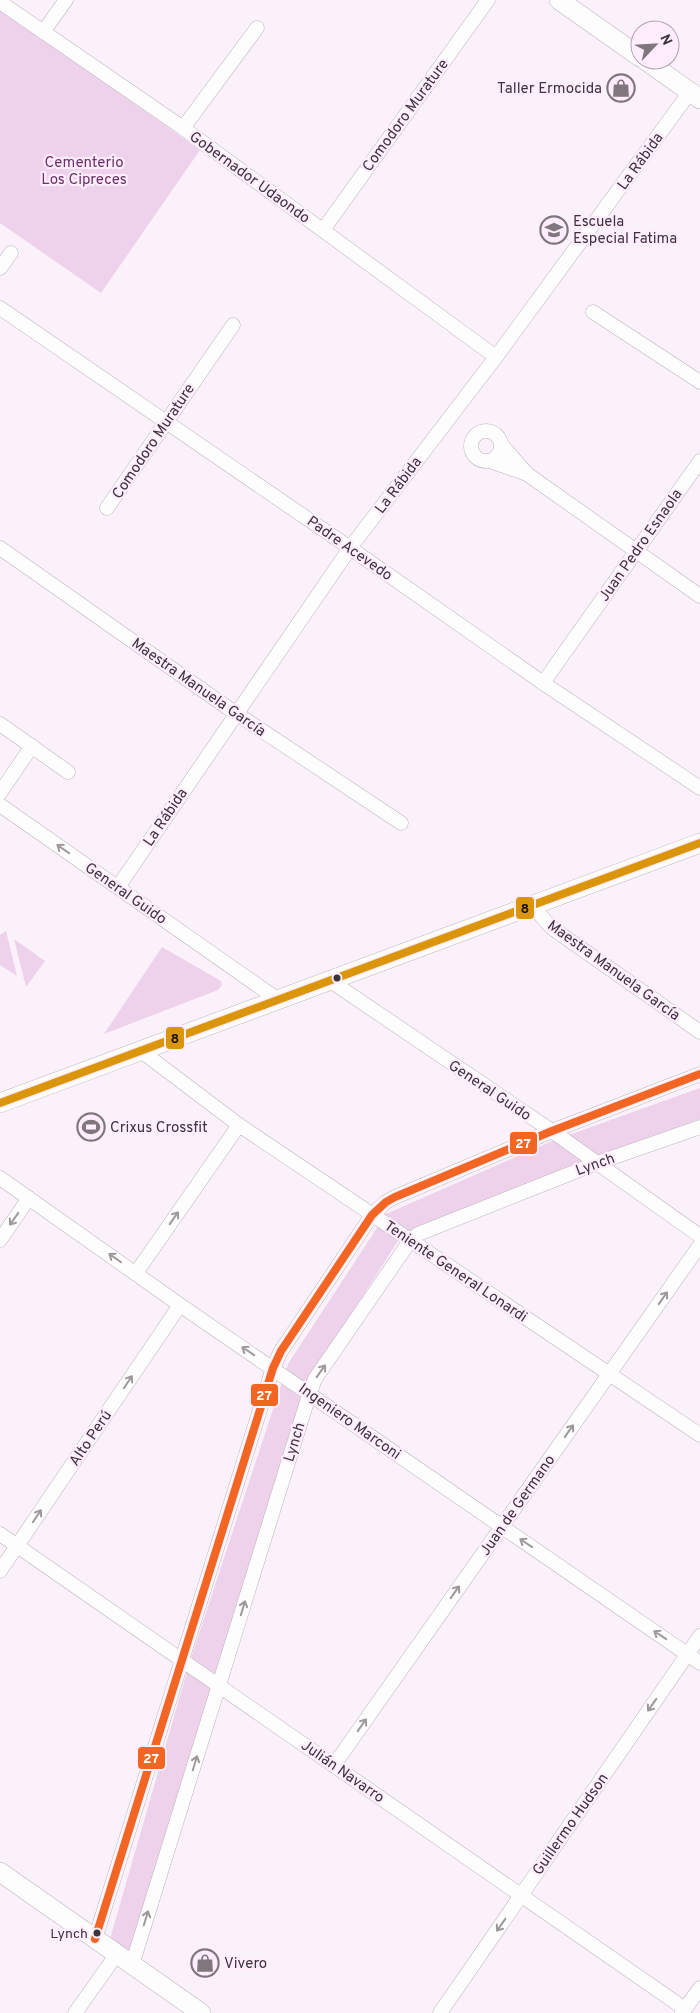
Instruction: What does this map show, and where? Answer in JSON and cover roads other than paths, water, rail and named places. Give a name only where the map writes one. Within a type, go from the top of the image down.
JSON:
[{"type":"main road","points":[[559,0],[630,50]]},
{"type":"main road","points":[[659,70],[695,96]]},
{"type":"main road","points":[[0,1103],[700,843]]},
{"type":"main road","points":[[0,1872],[201,2013]]},
{"type":"street","points":[[43,32],[66,0]]},
{"type":"street","name":"Comodoro Murature","points":[[323,230],[488,0]]},
{"type":"street","name":"Gobernador Udaondo","points":[[0,2],[182,128],[496,357]]},
{"type":"street","points":[[182,128],[257,28]]},
{"type":"street","name":"La Rábida","points":[[118,887],[350,548],[695,96]]},
{"type":"street","points":[[0,268],[11,253]]},
{"type":"street","name":"Padre Acevedo","points":[[0,308],[544,683],[700,788]]},
{"type":"street","points":[[593,312],[700,382]]},
{"type":"street","name":"Comodoro Murature","points":[[107,508],[165,421],[233,325]]},
{"type":"street","points":[[527,474],[479,460],[474,457],[470,447],[471,441],[479,433],[490,432],[499,438],[501,444],[527,474],[700,596]]},
{"type":"street","points":[[490,462],[499,455],[501,444]]},
{"type":"street","name":"Juan Pedro Esnaola","points":[[544,683],[700,461]]},
{"type":"street","name":"Maestra Manuela García","points":[[0,548],[236,713],[401,823]]},
{"type":"street","points":[[0,724],[68,772]]},
{"type":"street","points":[[0,792],[32,746]]},
{"type":"street","name":"General Guido","points":[[0,805],[277,999]]},
{"type":"street","name":"Maestra Manuela García","points":[[531,905],[552,928],[700,1032]]},
{"type":"street","name":"General Guido","points":[[329,980],[552,1131],[700,1236]]},
{"type":"street","name":"Teniente General Lonardi","points":[[141,1051],[239,1125],[700,1435]]},
{"type":"street","points":[[95,1939],[273,1368],[281,1351],[372,1215],[386,1202],[395,1197],[552,1131],[700,1074]]},
{"type":"street","points":[[136,1273],[239,1125]]},
{"type":"street","name":"Lynch","points":[[75,2013],[124,1959],[219,1684],[315,1379],[410,1241],[427,1229],[596,1163],[700,1126]]},
{"type":"street","name":"Ingeniero Marconi","points":[[0,1178],[700,1663]]},
{"type":"street","points":[[0,1240],[29,1198]]},
{"type":"street","name":"Juan de Germano","points":[[334,1765],[700,1246]]},
{"type":"street","name":"Alto Perú","points":[[0,1571],[180,1304]]},
{"type":"street","name":"Julián Navarro","points":[[0,1534],[219,1684],[684,2011]]},
{"type":"street","name":"Guillermo Hudson","points":[[440,2013],[700,1636]]},
{"type":"street","points":[[684,2011],[700,1988]]},
{"type":"place","name":"Taller Ermocida","points":[[621,88]]},
{"type":"place","name":"Escuela Especial Fatima","points":[[554,230]]},
{"type":"place","name":"Crixus Crossfit","points":[[91,1127]]},
{"type":"place","name":"Lynch","points":[[97,1933]]},
{"type":"place","name":"Vivero","points":[[205,1963]]},
{"type":"park label","name":"Cementerio Los Cipreces","points":[[84,170]]}]
